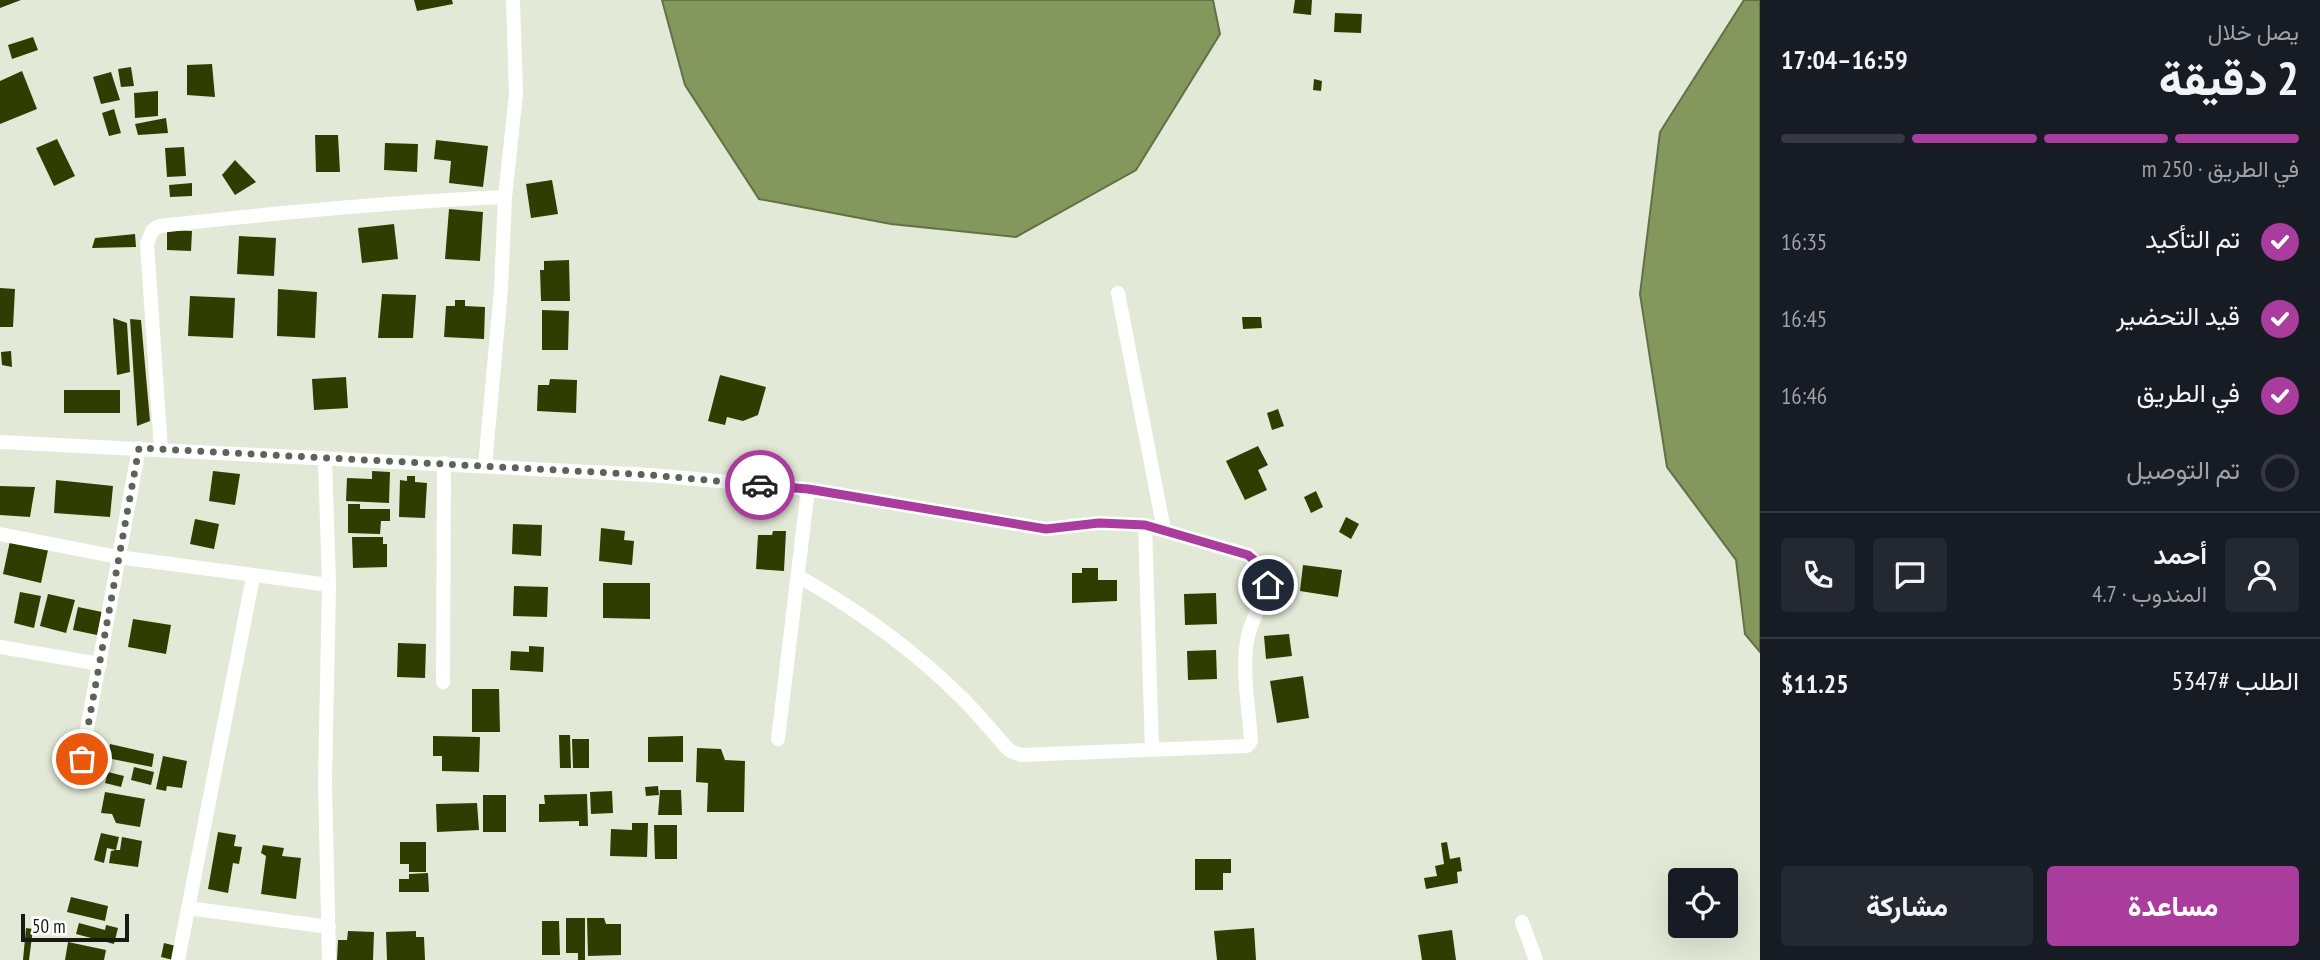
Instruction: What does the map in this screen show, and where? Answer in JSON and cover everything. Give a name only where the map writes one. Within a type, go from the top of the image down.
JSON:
[{"type":"street","points":[[485,466],[501,289],[505,197],[516,94],[513,0]]},
{"type":"street","points":[[161,449],[147,244],[152,231],[159,226],[292,211],[408,201],[505,197]]},
{"type":"street","points":[[1118,293],[1164,530]]},
{"type":"street","points":[[0,442],[651,475],[808,489],[1046,529],[1099,523],[1145,525],[1248,555],[1268,572],[1268,585],[1253,620],[1246,653],[1250,744],[1036,757],[1010,751],[962,698],[906,648],[842,601],[798,576]]},
{"type":"street","points":[[77,783],[139,448]]},
{"type":"street","points":[[325,459],[329,585],[325,783],[329,960]]},
{"type":"street","points":[[443,682],[444,463]]},
{"type":"street","points":[[778,739],[808,489]]},
{"type":"street","points":[[1145,525],[1152,750]]},
{"type":"street","points":[[0,534],[118,557],[329,585]]},
{"type":"street","points":[[178,960],[253,577]]},
{"type":"street","points":[[0,647],[100,664]]},
{"type":"street","points":[[188,908],[329,927]]},
{"type":"street","points":[[1522,922],[1536,960]]},
{"type":"shaded area","points":[[662,0],[1213,0],[1220,34],[1136,170],[1016,237],[891,224],[759,199],[685,85]]},
{"type":"shaded area","points":[[1744,0],[1760,0],[1760,652],[1745,634],[1736,560],[1667,467],[1640,294],[1660,132]]},
{"type":"building","points":[[0,0],[21,0],[0,8]]},
{"type":"building","points":[[414,0],[452,0],[453,4],[417,11]]},
{"type":"building","points":[[1295,0],[1312,0],[1311,15],[1293,13]]},
{"type":"building","points":[[1335,13],[1362,14],[1361,33],[1334,32]]},
{"type":"building","points":[[33,37],[38,50],[12,59],[8,45]]},
{"type":"building","points":[[212,64],[215,97],[187,95],[187,65]]},
{"type":"building","points":[[131,67],[134,86],[121,87],[118,69]]},
{"type":"building","points":[[22,71],[37,109],[0,124],[0,81]]},
{"type":"building","points":[[111,72],[120,100],[101,104],[93,77]]},
{"type":"building","points":[[1314,79],[1322,81],[1321,91],[1313,90]]},
{"type":"building","points":[[158,91],[158,116],[135,118],[134,93]]},
{"type":"building","points":[[114,109],[121,133],[109,136],[102,113]]},
{"type":"building","points":[[166,118],[168,133],[138,135],[135,124]]},
{"type":"building","points":[[315,135],[338,135],[340,172],[316,172]]},
{"type":"building","points":[[57,139],[75,176],[54,186],[36,148]]},
{"type":"building","points":[[436,140],[488,146],[483,187],[449,183],[451,161],[434,159]]},
{"type":"building","points":[[385,143],[418,144],[417,172],[384,170]]},
{"type":"building","points":[[184,147],[186,176],[167,177],[165,148]]},
{"type":"building","points":[[235,160],[256,182],[235,195],[222,175]]},
{"type":"building","points":[[552,180],[558,214],[531,218],[526,184]]},
{"type":"building","points":[[192,183],[192,196],[170,197],[169,185]]},
{"type":"building","points":[[449,209],[483,212],[480,261],[445,259]]},
{"type":"building","points":[[394,224],[398,259],[362,263],[358,228]]},
{"type":"building","points":[[167,230],[192,231],[191,251],[167,250]]},
{"type":"building","points":[[135,234],[136,247],[92,248],[95,238]]},
{"type":"building","points":[[239,236],[276,238],[274,276],[237,274]]},
{"type":"building","points":[[569,260],[570,301],[541,301],[540,270],[544,270],[544,261]]},
{"type":"building","points":[[0,288],[15,289],[13,327],[0,327]]},
{"type":"building","points":[[278,289],[317,292],[315,338],[277,336]]},
{"type":"building","points":[[382,294],[416,295],[413,338],[378,338]]},
{"type":"building","points":[[190,296],[235,298],[233,338],[188,336]]},
{"type":"building","points":[[455,300],[465,300],[465,306],[485,307],[484,339],[444,337],[446,306],[455,306]]},
{"type":"building","points":[[542,310],[569,311],[568,350],[542,350]]},
{"type":"building","points":[[1242,317],[1261,317],[1262,328],[1243,329]]},
{"type":"building","points":[[113,318],[127,323],[130,372],[117,375]]},
{"type":"building","points":[[130,319],[141,320],[150,421],[137,426]]},
{"type":"building","points":[[11,351],[12,367],[2,365],[1,352]]},
{"type":"building","points":[[720,375],[766,387],[758,415],[743,421],[727,417],[725,425],[708,421]]},
{"type":"building","points":[[346,377],[348,408],[314,410],[312,379]]},
{"type":"building","points":[[550,379],[577,380],[576,413],[537,411],[538,385],[549,385]]},
{"type":"building","points":[[64,390],[120,390],[120,413],[64,413]]},
{"type":"building","points":[[1278,409],[1284,426],[1272,430],[1267,413]]},
{"type":"building","points":[[1258,446],[1268,465],[1258,470],[1267,490],[1245,500],[1226,461]]},
{"type":"building","points":[[213,471],[240,474],[235,505],[209,501]]},
{"type":"building","points":[[372,471],[390,472],[389,503],[346,501],[347,478],[372,479]]},
{"type":"building","points":[[407,476],[415,476],[415,482],[427,483],[425,518],[399,517],[400,480],[407,481]]},
{"type":"building","points":[[56,480],[113,486],[110,517],[54,513]]},
{"type":"building","points":[[0,486],[35,487],[30,517],[0,515]]},
{"type":"building","points":[[1316,491],[1323,507],[1311,513],[1304,497]]},
{"type":"building","points":[[348,504],[360,504],[360,509],[390,509],[390,521],[381,521],[380,534],[348,533]]},
{"type":"building","points":[[1346,517],[1359,524],[1351,539],[1339,532]]},
{"type":"building","points":[[195,519],[219,524],[214,549],[190,544]]},
{"type":"building","points":[[513,524],[542,525],[541,556],[512,554]]},
{"type":"building","points":[[601,528],[625,531],[624,540],[634,541],[632,565],[599,561]]},
{"type":"building","points":[[773,531],[786,531],[784,571],[756,569],[758,535],[772,535]]},
{"type":"building","points":[[352,537],[383,537],[383,544],[387,544],[387,567],[353,568]]},
{"type":"building","points":[[10,541],[48,550],[41,583],[3,574]]},
{"type":"building","points":[[1303,565],[1342,570],[1338,597],[1300,591]]},
{"type":"building","points":[[1082,568],[1098,568],[1098,580],[1117,580],[1117,601],[1072,603],[1072,573],[1082,573]]},
{"type":"building","points":[[603,583],[650,583],[650,619],[603,618]]},
{"type":"building","points":[[514,586],[548,587],[547,617],[513,616]]},
{"type":"building","points":[[20,592],[41,596],[34,628],[14,623]]},
{"type":"building","points":[[1216,593],[1217,624],[1185,625],[1184,594]]},
{"type":"building","points":[[48,594],[75,600],[66,633],[40,626]]},
{"type":"building","points":[[78,607],[102,612],[97,635],[73,630]]},
{"type":"building","points":[[133,619],[171,625],[166,654],[128,647]]},
{"type":"building","points":[[1289,634],[1292,656],[1266,659],[1264,636]]},
{"type":"building","points":[[398,643],[426,644],[425,678],[397,677]]},
{"type":"building","points":[[529,646],[544,647],[543,672],[510,670],[511,651],[529,652]]},
{"type":"building","points":[[1216,650],[1217,679],[1188,680],[1187,651]]},
{"type":"building","points":[[1303,676],[1309,718],[1277,723],[1270,681]]},
{"type":"building","points":[[472,689],[499,689],[500,732],[472,732]]},
{"type":"building","points":[[559,735],[570,735],[571,768],[560,768]]},
{"type":"building","points":[[433,736],[480,737],[479,772],[442,771],[442,756],[433,756]]},
{"type":"building","points":[[683,736],[683,762],[648,762],[648,737]]},
{"type":"building","points":[[572,739],[589,739],[589,768],[573,768]]},
{"type":"building","points":[[110,744],[154,754],[152,767],[107,758]]},
{"type":"building","points":[[697,748],[721,749],[725,760],[745,761],[744,812],[707,812],[708,783],[696,782]]},
{"type":"building","points":[[163,756],[187,761],[182,788],[167,786],[166,791],[156,789]]},
{"type":"building","points":[[134,767],[154,772],[151,785],[131,780]]},
{"type":"building","points":[[108,772],[124,776],[121,787],[105,783]]},
{"type":"building","points":[[658,786],[659,795],[646,796],[645,787]]},
{"type":"building","points":[[660,790],[681,790],[682,815],[658,815]]},
{"type":"building","points":[[612,791],[613,813],[591,814],[590,792]]},
{"type":"building","points":[[105,792],[145,799],[140,827],[116,823],[112,814],[101,813]]},
{"type":"building","points":[[587,794],[588,826],[579,826],[579,821],[539,822],[539,804],[545,804],[544,795]]},
{"type":"building","points":[[483,795],[506,795],[506,832],[483,832]]},
{"type":"building","points":[[477,803],[479,830],[437,832],[436,804]]},
{"type":"building","points":[[632,823],[648,823],[647,857],[610,856],[611,829],[632,830]]},
{"type":"building","points":[[654,825],[677,825],[677,859],[655,859]]},
{"type":"building","points":[[218,832],[236,835],[234,846],[242,847],[239,864],[233,863],[228,893],[208,889]]},
{"type":"building","points":[[101,833],[119,837],[116,850],[107,848],[104,863],[94,860]]},
{"type":"building","points":[[122,837],[142,841],[138,867],[109,863],[111,851],[120,850]]},
{"type":"building","points":[[400,842],[426,842],[426,872],[409,872],[409,864],[400,864]]},
{"type":"building","points":[[1447,842],[1450,859],[1460,857],[1462,871],[1457,872],[1458,883],[1426,889],[1424,878],[1437,876],[1435,866],[1444,864],[1441,843]]},
{"type":"building","points":[[263,845],[284,848],[282,856],[301,858],[296,899],[261,894],[266,856],[261,853]]},
{"type":"building","points":[[1195,859],[1231,859],[1231,873],[1223,873],[1223,890],[1195,890]]},
{"type":"building","points":[[428,873],[429,892],[399,892],[399,879],[409,879],[409,874]]},
{"type":"building","points":[[71,897],[108,906],[105,921],[67,912]]},
{"type":"building","points":[[566,918],[585,918],[585,960],[578,960],[578,953],[566,953]]},
{"type":"building","points":[[587,918],[604,918],[606,924],[621,924],[621,955],[588,956]]},
{"type":"building","points":[[542,921],[559,921],[560,955],[542,955]]},
{"type":"building","points":[[79,923],[105,930],[106,925],[118,928],[114,944],[76,934]]},
{"type":"building","points":[[26,928],[33,929],[29,960],[23,960]]},
{"type":"building","points":[[1254,928],[1256,960],[1217,960],[1214,931]]},
{"type":"building","points":[[1452,930],[1456,960],[1422,960],[1418,935]]},
{"type":"building","points":[[348,931],[374,932],[373,960],[337,960],[338,940],[347,940]]},
{"type":"building","points":[[416,931],[416,937],[424,937],[425,960],[387,960],[386,932]]},
{"type":"building","points":[[68,942],[106,950],[104,960],[65,960]]},
{"type":"building","points":[[164,943],[176,946],[173,960],[161,957]]},
{"type":"way so far","points":[[82,759],[139,448],[651,475],[760,485]]},
{"type":"route","points":[[760,485],[808,489],[1046,529],[1099,523],[1145,525],[1248,555],[1268,572],[1268,585]]}]
